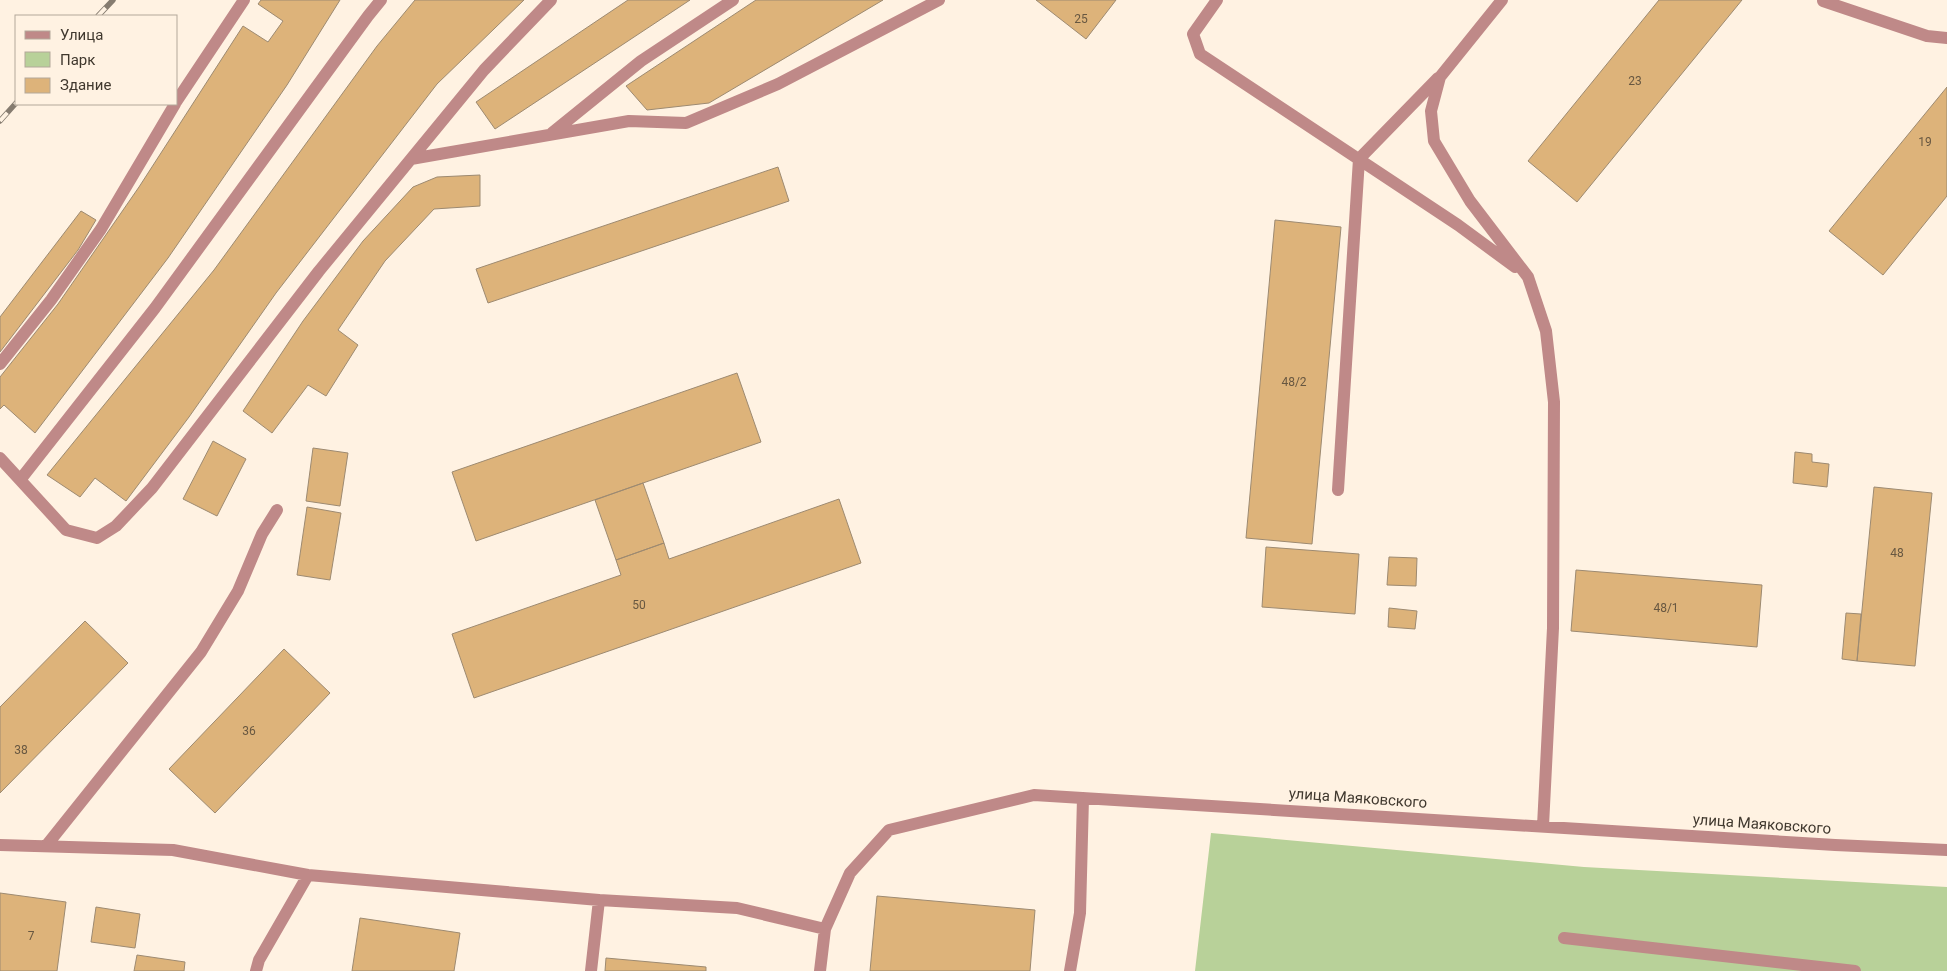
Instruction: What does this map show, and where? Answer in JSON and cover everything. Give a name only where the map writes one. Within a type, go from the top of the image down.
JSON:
[{"type":"street","points":[[178,100],[244,0]]},
{"type":"street","points":[[20,480],[155,308],[381,0]]},
{"type":"street","points":[[0,458],[66,530],[97,538],[116,526],[152,488],[319,271],[484,70],[552,0]]},
{"type":"street","points":[[550,135],[642,61],[733,0]]},
{"type":"street","points":[[411,159],[629,121],[686,123],[778,84],[939,0]]},
{"type":"street","points":[[1217,0],[1193,34],[1200,54],[1458,225],[1528,277]]},
{"type":"street","points":[[1338,490],[1359,160],[1440,77],[1502,0]]},
{"type":"street","points":[[1824,0],[1928,36],[1947,38]]},
{"type":"street","points":[[1440,77],[1431,111],[1434,140],[1470,201],[1528,277],[1546,331],[1554,402],[1553,628],[1543,826]]},
{"type":"street","points":[[0,364],[51,300],[101,229],[175,105]]},
{"type":"street","points":[[46,846],[201,652],[238,591],[262,534],[277,510]]},
{"type":"street","name":"улица Маяковского","points":[[820,971],[825,929],[850,873],[889,830],[1034,795],[1835,845],[1947,850]]},
{"type":"street","points":[[1070,971],[1080,913],[1083,798]]},
{"type":"street","points":[[0,845],[173,850],[308,875],[599,900],[737,908],[825,929]]},
{"type":"street","points":[[256,971],[259,960],[308,875]]},
{"type":"street","points":[[591,971],[599,900]]},
{"type":"street","points":[[1564,938],[1856,971]]},
{"type":"green space","points":[[1211,833],[1584,867],[1947,887],[1947,971],[1195,971]]},
{"type":"building","points":[[261,0],[340,0],[287,85],[168,258],[35,433],[4,405],[0,409],[0,377],[58,304],[139,187],[243,26],[268,42],[283,21],[258,4]]},
{"type":"building","points":[[415,0],[524,0],[437,84],[276,293],[189,417],[126,501],[95,478],[80,497],[47,475],[214,270],[377,46]]},
{"type":"building","points":[[628,0],[690,0],[495,129],[476,102]]},
{"type":"building","points":[[756,0],[883,0],[709,103],[647,110],[626,86]]},
{"type":"building","points":[[1036,0],[1116,0],[1086,39]]},
{"type":"building","points":[[1659,0],[1742,0],[1577,202],[1528,161]]},
{"type":"building","points":[[1947,87],[1947,196],[1883,275],[1829,231]]},
{"type":"building","points":[[778,167],[789,201],[488,303],[476,269]]},
{"type":"building","points":[[480,175],[480,206],[434,209],[385,261],[338,330],[358,345],[326,396],[308,385],[272,433],[243,411],[303,321],[363,241],[413,187],[437,177]]},
{"type":"building","points":[[81,211],[96,220],[78,250],[0,352],[0,317]]},
{"type":"building","points":[[1275,220],[1341,227],[1312,544],[1246,538]]},
{"type":"building","points":[[737,373],[761,442],[476,541],[452,472]]},
{"type":"building","points":[[213,441],[246,459],[217,516],[183,499]]},
{"type":"building","points":[[313,448],[348,453],[340,506],[306,501]]},
{"type":"building","points":[[1795,452],[1812,454],[1812,462],[1829,464],[1827,487],[1793,483]]},
{"type":"building","points":[[643,483],[664,543],[616,560],[595,500]]},
{"type":"building","points":[[1874,487],[1932,493],[1915,666],[1857,661]]},
{"type":"building","points":[[839,499],[861,563],[474,698],[452,634],[621,575],[616,560],[664,543],[669,559]]},
{"type":"building","points":[[307,507],[341,513],[330,580],[297,575]]},
{"type":"building","points":[[1266,547],[1359,554],[1355,614],[1262,607]]},
{"type":"building","points":[[1389,557],[1417,558],[1416,586],[1387,585]]},
{"type":"building","points":[[1576,570],[1762,585],[1757,647],[1571,631]]},
{"type":"building","points":[[1389,608],[1417,611],[1415,629],[1388,627]]},
{"type":"building","points":[[1846,613],[1861,614],[1857,661],[1842,659]]},
{"type":"building","points":[[85,621],[128,663],[0,793],[0,707]]},
{"type":"building","points":[[284,649],[330,693],[215,813],[169,769]]},
{"type":"building","points":[[0,893],[66,902],[57,971],[0,971]]},
{"type":"building","points":[[877,896],[1035,910],[1030,971],[870,971]]},
{"type":"building","points":[[96,907],[140,914],[135,948],[91,942]]},
{"type":"building","points":[[360,918],[460,933],[454,971],[352,971]]},
{"type":"building","points":[[137,955],[185,962],[184,971],[134,971]]},
{"type":"building","points":[[606,958],[706,967],[706,971],[605,971]]},
{"type":"railway","points":[[99,15],[113,0]]},
{"type":"railway","points":[[0,121],[15,104]]}]
